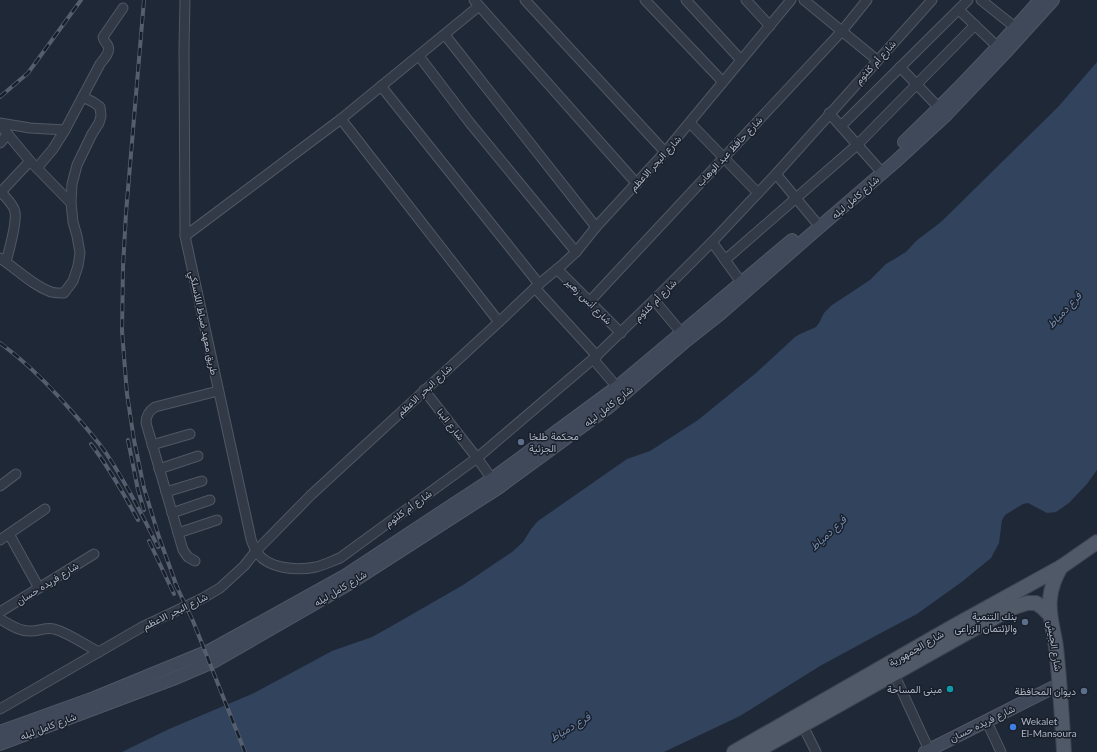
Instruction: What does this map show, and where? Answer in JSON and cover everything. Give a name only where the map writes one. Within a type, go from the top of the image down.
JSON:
[{"type":"main road","name":"شارع الجمهورية","points":[[734,752],[954,626],[1061,567],[1097,542]]},
{"type":"main road","name":"شارع الجيش","points":[[1061,567],[1052,585],[1050,615],[1055,636],[1060,684],[1064,752]]},
{"type":"main road","name":"شارع الجمهورية","points":[[755,752],[1012,608],[1027,603],[1036,603],[1050,615]]},
{"type":"street","name":"طريق معهد ضباط اللاسلكي","points":[[185,0],[185,236],[251,539],[256,551]]},
{"type":"street","points":[[525,0],[665,152]]},
{"type":"street","points":[[645,0],[723,82]]},
{"type":"street","points":[[686,0],[741,60]]},
{"type":"street","points":[[746,0],[770,26]]},
{"type":"street","name":"شارع البحر الاعظم","points":[[0,709],[142,627],[210,594],[220,588],[235,575],[256,551],[311,495],[537,286],[576,252],[596,227],[637,184],[690,123],[791,0]]},
{"type":"street","points":[[804,0],[877,60]]},
{"type":"street","name":"شارع حافظ عبد الوهاب","points":[[590,301],[842,31],[867,0]]},
{"type":"street","name":"شارع أم كلثوم","points":[[256,551],[267,562],[280,567],[316,567],[340,558],[477,458],[595,357],[712,242],[776,174],[932,0]]},
{"type":"street","points":[[841,126],[968,0]]},
{"type":"street","name":"شارع كامل ليله","points":[[1001,50],[1016,28],[1040,0]]},
{"type":"street","name":"شارع كامل ليله","points":[[0,744],[173,679],[215,661],[347,585],[610,406],[741,282],[895,162],[1001,50],[1053,0]]},
{"type":"street","points":[[983,1],[1016,28]]},
{"type":"street","points":[[185,236],[341,119],[445,35],[476,3],[637,184]]},
{"type":"street","points":[[37,168],[53,149],[65,130],[100,64],[108,52],[108,46],[103,40],[103,37],[123,8]]},
{"type":"street","points":[[959,10],[1001,50]]},
{"type":"street","points":[[725,260],[857,145],[975,25]]},
{"type":"street","points":[[445,35],[596,227]]},
{"type":"street","points":[[419,56],[470,123],[576,252]]},
{"type":"street","points":[[900,67],[942,112]]},
{"type":"street","points":[[381,86],[617,387]]},
{"type":"street","points":[[30,160],[0,192],[10,202],[15,212],[15,225],[3,260],[42,287],[53,292],[64,293],[73,281],[78,266],[80,253],[73,222],[71,203],[72,184],[76,166],[99,123],[101,116],[100,107],[94,102],[83,97]]},
{"type":"street","name":"شارع كامل ليله","points":[[0,732],[94,698],[211,650],[343,577],[495,484],[617,387],[685,336],[720,314],[878,168],[942,112]]},
{"type":"street","points":[[829,114],[878,168]]},
{"type":"street","points":[[341,119],[499,322]]},
{"type":"street","points":[[690,123],[758,193]]},
{"type":"street","points":[[0,124],[30,128],[65,130]]},
{"type":"street","points":[[0,124],[37,168],[71,203]]},
{"type":"street","points":[[0,143],[8,134]]},
{"type":"street","points":[[776,174],[817,224]]},
{"type":"street","points":[[712,242],[741,282]]},
{"type":"street","name":"شارع أنس زهير","points":[[557,269],[621,333]]},
{"type":"street","points":[[654,300],[685,336]]},
{"type":"street","name":"شارع البنا","points":[[424,390],[477,458],[495,484]]},
{"type":"street","points":[[195,562],[188,557],[183,550],[146,423],[148,413],[155,407],[218,391]]},
{"type":"street","points":[[152,445],[190,434]]},
{"type":"street","points":[[159,469],[198,456]]},
{"type":"street","points":[[0,486],[16,474]]},
{"type":"street","points":[[166,492],[202,481]]},
{"type":"street","points":[[172,513],[210,500]]},
{"type":"street","points":[[0,540],[45,509]]},
{"type":"street","points":[[178,533],[216,520]]},
{"type":"street","points":[[8,534],[39,588]]},
{"type":"street","name":"شارع فريده حسان","points":[[0,612],[94,554]]},
{"type":"street","points":[[0,619],[16,628],[30,632],[54,629],[99,652]]},
{"type":"street","points":[[894,674],[928,751]]},
{"type":"street","name":"شارع فريده حسان","points":[[928,751],[1060,684]]},
{"type":"street","points":[[986,722],[1001,752]]},
{"type":"street","points":[[803,726],[816,752]]},
{"type":"water","name":"فرع دمياط","points":[[1097,62],[1097,470],[1087,484],[1069,503],[1056,512],[1047,513],[1028,503],[1023,504],[1005,515],[1002,520],[999,543],[991,558],[963,581],[917,614],[820,666],[740,716],[664,752],[122,752],[169,729],[252,694],[332,651],[372,637],[463,585],[512,552],[523,542],[538,521],[627,459],[650,451],[698,420],[756,373],[795,337],[816,327],[824,313],[832,305],[870,280],[886,264],[906,252],[916,241],[941,222],[1058,107]]},
{"type":"railway","points":[[0,97],[28,73],[81,0]]},
{"type":"railway","points":[[144,0],[126,213],[122,331],[127,394],[134,440],[144,488],[159,537],[177,587]]},
{"type":"railway","points":[[0,343],[24,362],[45,382],[101,446],[127,487],[158,547]]},
{"type":"railway","points":[[128,440],[138,490],[144,510]]},
{"type":"railway","points":[[91,444],[116,481],[138,520]]},
{"type":"railway","points":[[149,541],[174,594]]},
{"type":"railway","points":[[175,583],[193,621],[245,752]]},
{"type":"place","name":"محكمة طلخا الجزئية","points":[[521,442]]},
{"type":"place","name":"بنك التنمية والإئتمان الزراعى","points":[[1025,622]]},
{"type":"place","name":"مبنى المساحة","points":[[950,689]]},
{"type":"place","name":"ديوان المحافظة","points":[[1084,691]]},
{"type":"place","name":"Wekalet El-Mansoura","points":[[1013,727]]}]
